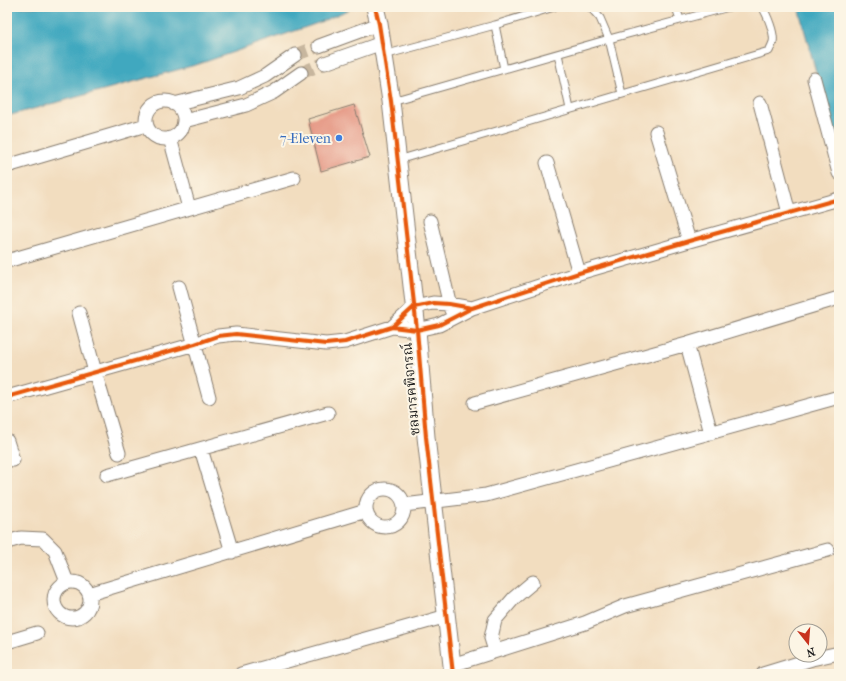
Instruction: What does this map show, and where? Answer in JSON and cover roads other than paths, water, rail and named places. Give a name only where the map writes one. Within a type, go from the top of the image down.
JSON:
[{"type":"street","name":"ชลมารคพิจารณ์","points":[[375,7],[391,101],[398,160],[417,330],[426,437],[453,670]]},
{"type":"street","points":[[319,46],[379,24]]},
{"type":"street","points":[[325,63],[383,49]]},
{"type":"street","points":[[174,104],[239,88],[265,76],[295,55]]},
{"type":"street","points":[[184,121],[246,105],[274,92],[301,73]]},
{"type":"street","points":[[814,79],[839,173]]},
{"type":"street","points":[[162,101],[169,101],[174,104],[180,109],[183,115],[184,121],[182,127],[175,136],[170,138],[162,139],[155,136],[150,132],[146,125],[147,112],[156,103],[162,101]]},
{"type":"street","points":[[760,103],[789,213]]},
{"type":"street","points":[[7,166],[146,125]]},
{"type":"street","points":[[656,132],[689,241]]},
{"type":"street","points":[[170,138],[189,208]]},
{"type":"street","points":[[547,162],[579,273]]},
{"type":"street","points":[[7,261],[294,178]]},
{"type":"street","points":[[392,326],[417,330],[439,325],[472,308],[579,273],[839,199]]},
{"type":"street","points":[[430,221],[449,304],[454,318]]},
{"type":"street","points":[[179,287],[209,397]]},
{"type":"street","points":[[475,403],[687,344],[839,298]]},
{"type":"street","points":[[7,397],[195,344],[218,336],[236,334],[326,344],[345,342],[392,326],[414,307],[433,303],[472,308]]},
{"type":"street","points":[[79,313],[95,372],[120,453]]},
{"type":"street","points":[[687,344],[711,433]]},
{"type":"street","points":[[404,505],[486,495],[839,397]]},
{"type":"street","points":[[107,476],[328,413]]},
{"type":"street","points":[[7,441],[13,460]]},
{"type":"street","points":[[201,449],[232,552]]},
{"type":"street","points":[[385,489],[398,493],[402,498],[404,505],[404,510],[399,521],[394,525],[382,527],[372,521],[368,517],[366,511],[366,504],[373,493],[385,489]]},
{"type":"street","points":[[89,594],[366,511]]},
{"type":"street","points":[[7,542],[21,538],[43,539],[55,551],[66,582]]},
{"type":"street","points":[[453,670],[495,652],[585,623],[625,606],[828,550]]},
{"type":"street","points":[[66,582],[78,582],[87,589],[89,594],[89,606],[86,611],[76,617],[69,618],[64,616],[55,607],[54,595],[61,585],[66,582]]},
{"type":"street","points":[[495,652],[491,638],[495,620],[514,598],[533,582]]},
{"type":"street","points":[[241,674],[447,616]]},
{"type":"street","points":[[7,642],[37,633]]},
{"type":"street","points":[[763,674],[812,658],[839,653]]},
{"type":"lane","points":[[383,49],[495,25],[554,7]]},
{"type":"lane","points":[[590,7],[600,18],[609,39],[622,94]]},
{"type":"lane","points":[[676,7],[680,20]]},
{"type":"lane","points":[[391,101],[609,39],[729,7]]},
{"type":"lane","points":[[398,160],[768,51],[774,41],[771,25],[762,7]]},
{"type":"lane","points":[[495,25],[504,70]]},
{"type":"lane","points":[[558,54],[570,109]]},
{"type":"water","points":[[7,7],[355,7],[318,23],[199,64],[7,116]]},
{"type":"water","points":[[798,7],[839,7],[839,155]]},
{"type":"tunnel","points":[[295,55],[319,46]]},
{"type":"tunnel","points":[[301,73],[325,63]]},
{"type":"place","name":"7-Eleven","points":[[339,138]]}]
